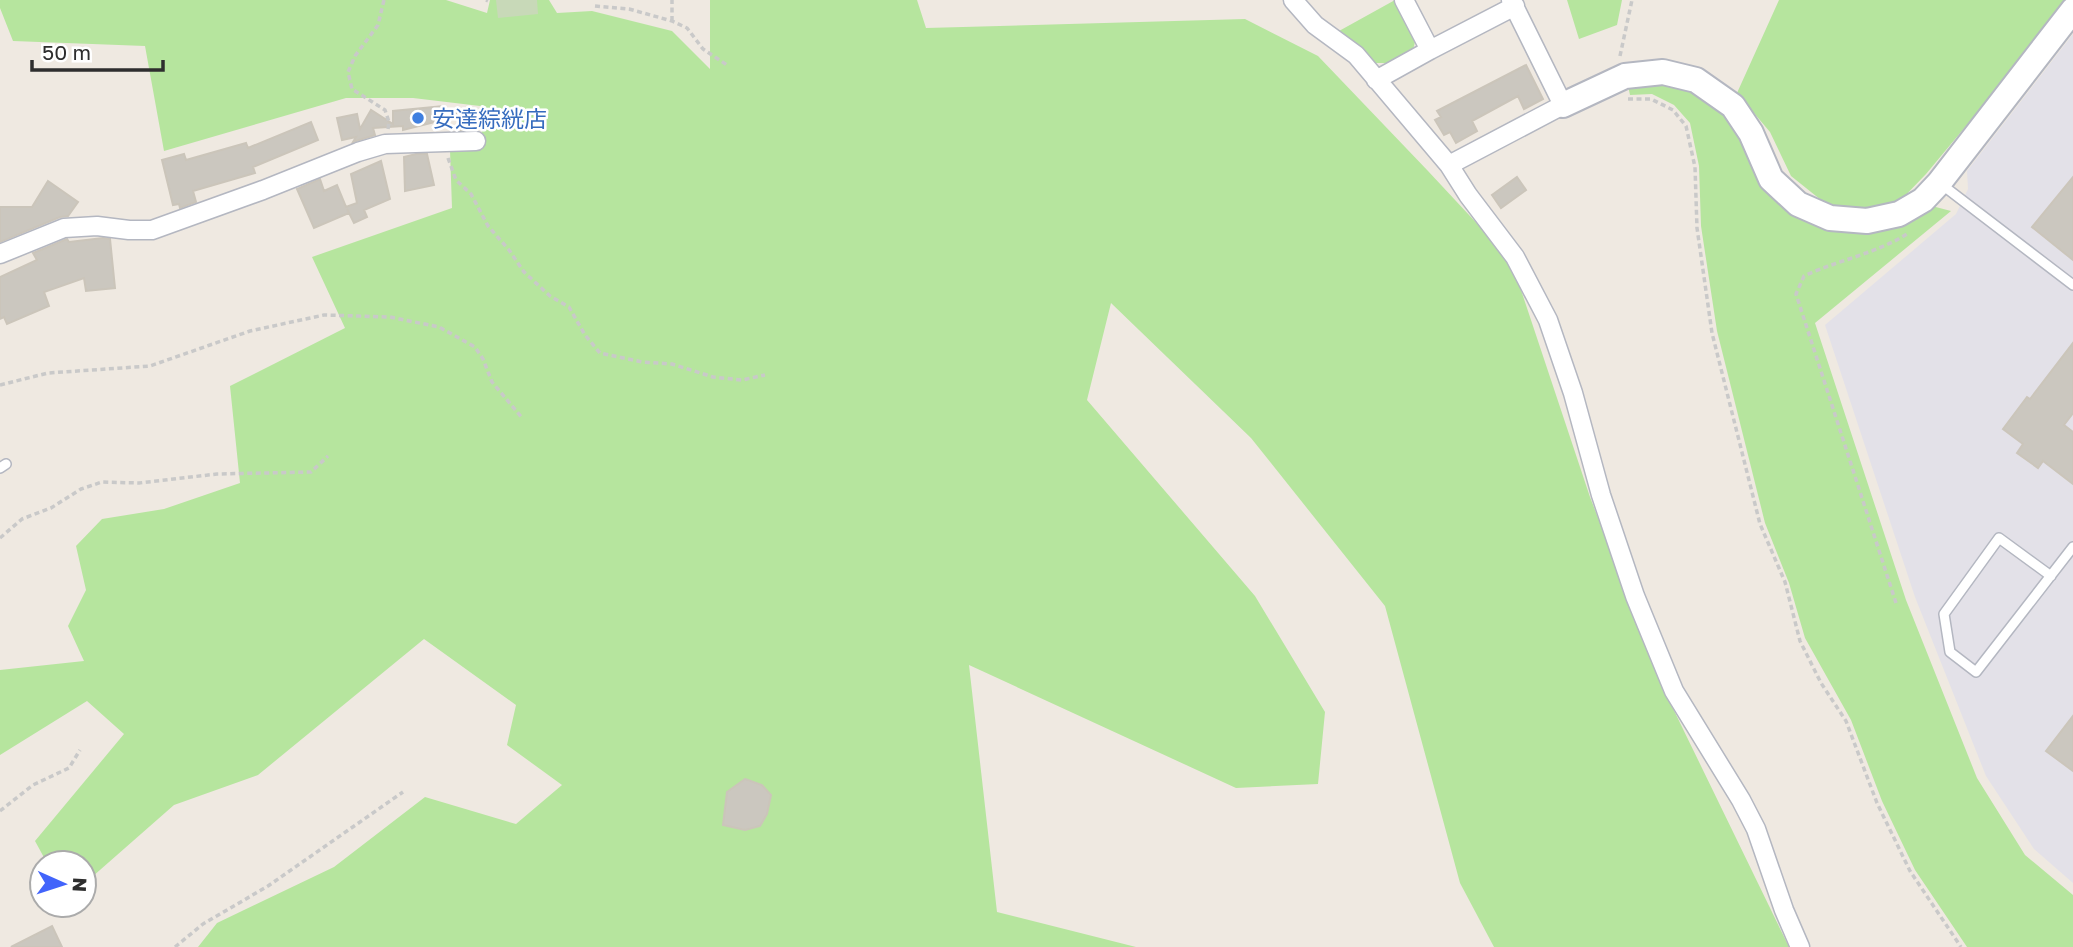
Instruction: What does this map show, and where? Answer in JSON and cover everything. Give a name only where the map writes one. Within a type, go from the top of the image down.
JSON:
[{"type":"street","points":[[1293,0],[1315,25],[1356,55],[1450,165],[1468,195],[1515,257],[1548,320],[1635,596],[1674,691],[1756,829],[1800,947]]},
{"type":"street","points":[[1404,0],[1430,50]]},
{"type":"street","points":[[1376,80],[1513,3],[1563,105]]},
{"type":"street","points":[[1450,165],[1563,105],[1619,90],[1625,76],[1662,72],[1696,80],[1733,106],[1751,133],[1772,179],[1798,204],[1830,218],[1867,221],[1899,214],[1923,200],[1939,183],[2073,10]]},
{"type":"street","points":[[0,254],[64,228],[97,226],[152,230],[385,144],[475,141]]},
{"type":"lane","points":[[1939,183],[2073,285]]},
{"type":"lane","points":[[2050,576],[1998,538],[1944,614],[1950,652],[1976,672],[2073,547]]},
{"type":"path","points":[[384,0],[378,25],[355,56],[348,72],[352,89],[385,110],[389,122],[385,144]]},
{"type":"path","points":[[672,0],[672,21]]},
{"type":"path","points":[[1632,0],[1619,90],[1651,99],[1673,110],[1686,126],[1695,167],[1697,228],[1712,333],[1760,523],[1785,582],[1800,641],[1821,683],[1846,721],[1877,803],[1910,871],[1961,947]]},
{"type":"path","points":[[595,6],[629,9],[672,21],[687,28],[703,49],[727,65]]},
{"type":"path","points":[[443,142],[456,180],[471,194],[488,226],[524,272],[550,296],[569,307],[585,335],[600,353],[672,365],[713,377],[743,380],[765,375]]},
{"type":"path","points":[[1896,603],[1796,294],[1804,276],[1888,246],[1909,234]]},
{"type":"path","points":[[0,385],[48,373],[150,366],[250,331],[324,315],[390,317],[439,327],[475,347],[492,382],[523,419]]},
{"type":"path","points":[[0,538],[22,519],[51,508],[81,489],[102,482],[139,483],[217,474],[312,472],[328,456]]},
{"type":"path","points":[[0,811],[33,785],[69,768],[80,750]]},
{"type":"path","points":[[175,947],[203,924],[268,886],[403,792]]},
{"type":"shaded area","points":[[2073,34],[2073,883],[2034,849],[1986,776],[1915,597],[1825,325],[1956,214],[1968,189],[1967,171]]},
{"type":"green space","points":[[0,0],[446,0],[487,13],[490,0],[549,0],[557,13],[592,11],[672,31],[710,69],[710,0],[917,0],[926,28],[1245,19],[1318,56],[1511,260],[1590,497],[1665,692],[1789,947],[1494,947],[1460,883],[1385,606],[1251,438],[1111,303],[1087,400],[1255,596],[1325,712],[1318,784],[1236,788],[969,665],[997,912],[1136,947],[198,947],[217,923],[334,867],[425,797],[516,824],[562,785],[507,745],[516,705],[424,639],[258,775],[174,805],[98,872],[98,849],[39,849],[35,841],[124,734],[87,701],[0,755],[0,670],[84,661],[68,626],[86,590],[76,546],[102,519],[164,509],[240,483],[230,386],[345,328],[312,257],[452,208],[450,150],[483,149],[480,106],[413,98],[346,98],[164,151],[145,46],[13,41],[0,8]]},
{"type":"green space","points":[[496,0],[537,0],[538,14],[498,18]]},
{"type":"green space","points":[[1395,0],[1415,42],[1413,50],[1389,63],[1371,63],[1362,49],[1339,31]]},
{"type":"green space","points":[[1567,0],[1622,0],[1617,25],[1579,39]]},
{"type":"green space","points":[[1779,0],[2068,0],[1926,174],[1899,202],[1870,209],[1826,204],[1791,176],[1770,132],[1737,93]]},
{"type":"green space","points":[[1662,81],[1691,88],[1728,111],[1828,225],[1928,205],[1951,211],[1815,323],[1906,600],[1977,778],[2025,855],[2073,895],[2073,947],[1967,947],[1915,870],[1882,801],[1851,720],[1805,638],[1789,583],[1765,523],[1717,331],[1701,226],[1699,166],[1690,123],[1674,105],[1652,94],[1630,95],[1628,86]]},
{"type":"building","points":[[1526,65],[1543,99],[1524,109],[1518,96],[1472,121],[1477,131],[1456,143],[1450,132],[1444,135],[1435,120],[1441,117],[1437,111]]},
{"type":"building","points":[[443,106],[443,120],[403,130],[403,126],[373,128],[375,135],[353,142],[356,137],[342,140],[337,118],[357,114],[360,129],[371,110],[393,124],[393,111]]},
{"type":"building","points":[[475,109],[477,130],[461,130],[455,111]]},
{"type":"building","points":[[311,122],[318,140],[253,167],[255,173],[193,191],[196,202],[180,208],[179,204],[173,205],[162,160],[184,154],[186,160],[246,143],[248,148]]},
{"type":"building","points":[[427,154],[434,185],[405,191],[404,157]]},
{"type":"building","points":[[381,161],[390,199],[364,210],[367,217],[354,223],[349,213],[314,228],[297,189],[320,179],[324,191],[337,185],[346,207],[357,203],[351,174]]},
{"type":"building","points":[[1517,177],[1526,190],[1501,208],[1492,195]]},
{"type":"building","points":[[2073,177],[2073,260],[2032,227]]},
{"type":"building","points":[[48,181],[78,202],[68,216],[0,242],[0,207],[32,207]]},
{"type":"building","points":[[67,239],[69,242],[110,239],[115,288],[86,291],[84,278],[44,292],[49,306],[7,324],[4,317],[0,319],[0,277],[37,260],[33,253]]},
{"type":"building","points":[[2073,343],[2073,413],[2064,425],[2073,432],[2073,484],[2043,461],[2038,468],[2017,453],[2023,444],[2003,429]]},
{"type":"building","points":[[2073,716],[2073,771],[2046,751]]},
{"type":"building","points":[[745,779],[762,785],[771,795],[767,814],[760,826],[745,830],[723,825],[727,792]]},
{"type":"building","points":[[52,926],[62,947],[11,947]]},
{"type":"place","name":"安達綜絖店","points":[[418,118]]}]
